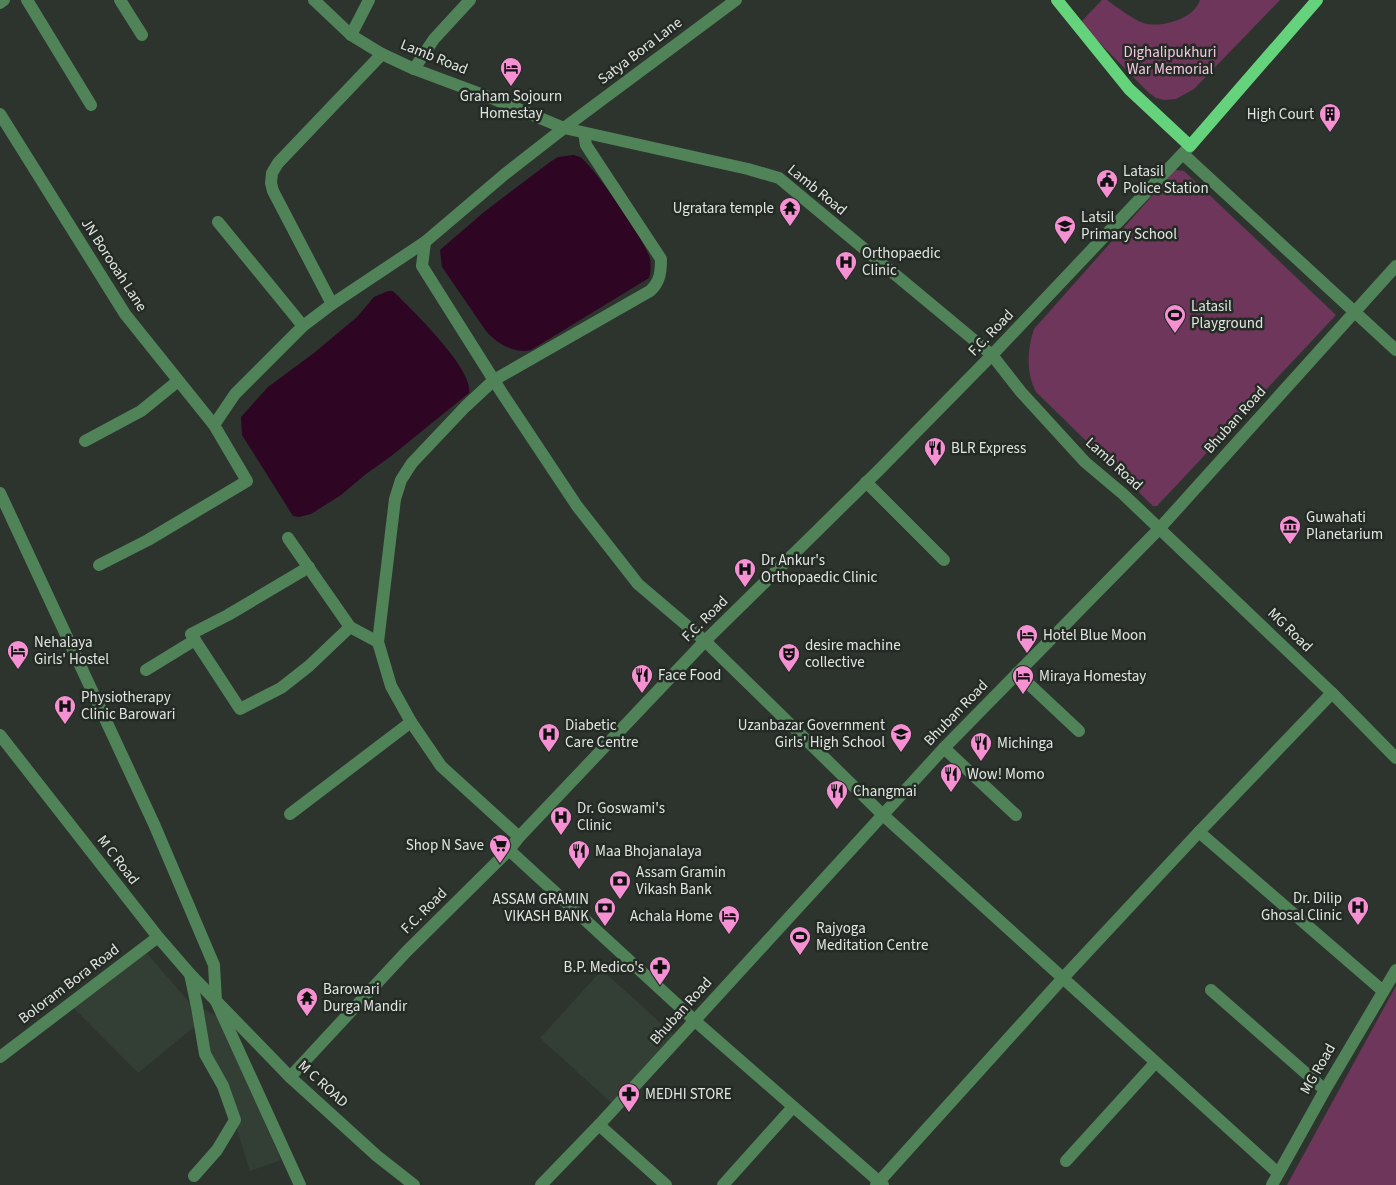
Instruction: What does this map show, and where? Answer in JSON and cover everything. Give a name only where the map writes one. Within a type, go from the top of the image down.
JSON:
[{"type":"main road","points":[[1057,0],[1129,90],[1156,115],[1186,150],[1317,0]]},
{"type":"street","points":[[0,3],[4,0]]},
{"type":"street","points":[[27,0],[91,105]]},
{"type":"street","points":[[120,0],[142,35]]},
{"type":"street","name":"Lamb Road","points":[[314,0],[351,35],[382,54],[414,69],[484,94],[564,128],[748,169],[779,178],[992,355],[1021,392],[1085,462],[1123,494],[1158,528]]},
{"type":"street","points":[[351,35],[369,0]]},
{"type":"street","points":[[414,69],[434,39],[470,0]]},
{"type":"street","name":"Satya Bora Lane","points":[[214,425],[235,394],[303,326],[332,304],[426,242],[564,128],[736,0]]},
{"type":"street","points":[[332,304],[272,191],[272,173],[288,152],[382,54]]},
{"type":"street","name":"JN Borooah Lane","points":[[0,114],[125,314],[214,425],[247,481],[148,540],[99,565]]},
{"type":"street","points":[[519,837],[441,766],[411,722],[391,686],[378,642],[395,499],[400,480],[412,463],[465,407],[494,380],[650,291],[657,285],[661,271],[661,259],[586,145],[584,133]]},
{"type":"street","points":[[1186,150],[1396,350]]},
{"type":"street","name":"F.C. Road","points":[[290,1077],[406,952],[509,850],[519,837],[704,641],[992,355],[1186,150]]},
{"type":"street","points":[[218,222],[303,326]]},
{"type":"street","points":[[426,242],[422,266],[582,514],[638,584],[704,641],[883,815],[1278,1173]]},
{"type":"street","points":[[396,262],[422,266]]},
{"type":"street","name":"Bhuban Road","points":[[541,1185],[599,1125],[944,748],[1158,528],[1396,266]]},
{"type":"street","points":[[85,441],[141,411],[178,381]]},
{"type":"street","points":[[866,482],[944,560]]},
{"type":"street","points":[[0,494],[154,824],[196,919],[214,966],[216,1001],[300,1185]]},
{"type":"street","name":"MG Road","points":[[1158,528],[1332,693],[1396,758]]},
{"type":"street","points":[[288,538],[350,627],[378,642]]},
{"type":"street","points":[[309,567],[228,615],[191,634],[240,710],[281,688],[309,666],[350,627]]},
{"type":"street","points":[[146,670],[195,640]]},
{"type":"street","points":[[1016,673],[1080,731]]},
{"type":"street","points":[[509,850],[694,1020],[879,1184],[1062,978],[1332,693]]},
{"type":"street","points":[[290,814],[411,722]]},
{"type":"street","name":"M C Road","points":[[0,735],[158,937],[216,1001]]},
{"type":"street","points":[[944,748],[1016,816]]},
{"type":"street","points":[[1199,832],[1383,990]]},
{"type":"street","name":"Boloram Bora Road","points":[[0,1057],[158,937]]},
{"type":"street","name":"MG Road","points":[[1272,1185],[1325,1090],[1396,970]]},
{"type":"street","points":[[190,974],[204,1054],[223,1086],[234,1120],[217,1150],[194,1176]]},
{"type":"street","points":[[1211,990],[1325,1090]]},
{"type":"street","name":"M C ROAD","points":[[216,1001],[290,1077],[378,1156],[414,1185]]},
{"type":"street","points":[[1066,1161],[1155,1063]]},
{"type":"street","points":[[723,1185],[793,1107]]},
{"type":"street","points":[[599,1125],[666,1185]]},
{"type":"shaded area","points":[[573,155],[580,157],[596,174],[640,238],[650,259],[649,278],[531,350],[519,351],[501,344],[486,331],[442,267],[440,250],[484,212],[550,162],[558,157]]},
{"type":"shaded area","points":[[388,291],[393,291],[426,324],[452,355],[468,382],[469,393],[341,495],[311,514],[299,517],[293,516],[242,435],[241,417],[268,387],[314,353],[357,317],[374,297]]},
{"type":"shaded area","points":[[143,949],[190,1003],[221,1018],[281,1160],[250,1171],[230,1107],[206,1041],[194,1027],[138,1073],[73,1007]]},
{"type":"shaded area","points":[[602,970],[676,1037],[614,1105],[540,1038]]},
{"type":"green space","name":"Dighalipukhuri War Memorial","points":[[1102,0],[1107,0],[1138,20],[1154,25],[1178,20],[1186,16],[1192,12],[1200,0],[1280,0],[1194,89],[1176,99],[1164,100],[1156,98],[1149,93],[1080,23]]},
{"type":"green space","name":"Latasil Playground","points":[[1175,170],[1184,171],[1336,315],[1157,506],[1153,506],[1036,392],[1030,377],[1029,353],[1034,329]]},
{"type":"green space","points":[[1396,986],[1396,1185],[1287,1185]]},
{"type":"place","name":"Graham Sojourn Homestay","points":[[511,87]]},
{"type":"place","name":"High Court","points":[[1330,133]]},
{"type":"place","name":"Latasil Police Station","points":[[1107,199]]},
{"type":"place","name":"Ugratara temple","points":[[790,227]]},
{"type":"place","name":"Latsil Primary School","points":[[1065,245]]},
{"type":"place","name":"Orthopaedic Clinic","points":[[846,281]]},
{"type":"place","name":"Latasil Playground","points":[[1175,334]]},
{"type":"place","name":"BLR Express","points":[[935,467]]},
{"type":"place","name":"Guwahati Planetarium","points":[[1290,545]]},
{"type":"place","name":"Dr Ankur's Orthopaedic Clinic","points":[[745,588]]},
{"type":"place","name":"Hotel Blue Moon","points":[[1027,654]]},
{"type":"place","name":"Nehalaya Girls' Hostel","points":[[18,670]]},
{"type":"place","name":"desire machine collective","points":[[789,673]]},
{"type":"place","name":"Face Food","points":[[642,694]]},
{"type":"place","name":"Miraya Homestay","points":[[1023,695]]},
{"type":"place","name":"Physiotherapy Clinic Barowari","points":[[65,725]]},
{"type":"place","name":"Diabetic Care Centre","points":[[549,753]]},
{"type":"place","name":"Uzanbazar Government Girls' High School","points":[[901,753]]},
{"type":"place","name":"Michinga","points":[[981,762]]},
{"type":"place","name":"Wow! Momo","points":[[951,793]]},
{"type":"place","name":"Changmai","points":[[837,810]]},
{"type":"place","name":"Dr. Goswami's Clinic","points":[[561,836]]},
{"type":"place","name":"Shop N Save","points":[[500,864]]},
{"type":"place","name":"Maa Bhojanalaya","points":[[579,870]]},
{"type":"place","name":"Assam Gramin Vikash Bank","points":[[620,900]]},
{"type":"place","name":"Dr. Dilip Ghosal Clinic","points":[[1358,926]]},
{"type":"place","name":"ASSAM GRAMIN VIKASH BANK","points":[[605,927]]},
{"type":"place","name":"Achala Home","points":[[729,935]]},
{"type":"place","name":"Rajyoga Meditation Centre","points":[[800,956]]},
{"type":"place","name":"B.P. Medico's","points":[[660,986]]},
{"type":"place","name":"Barowari Durga Mandir","points":[[307,1017]]},
{"type":"place","name":"MEDHI STORE","points":[[629,1113]]}]
